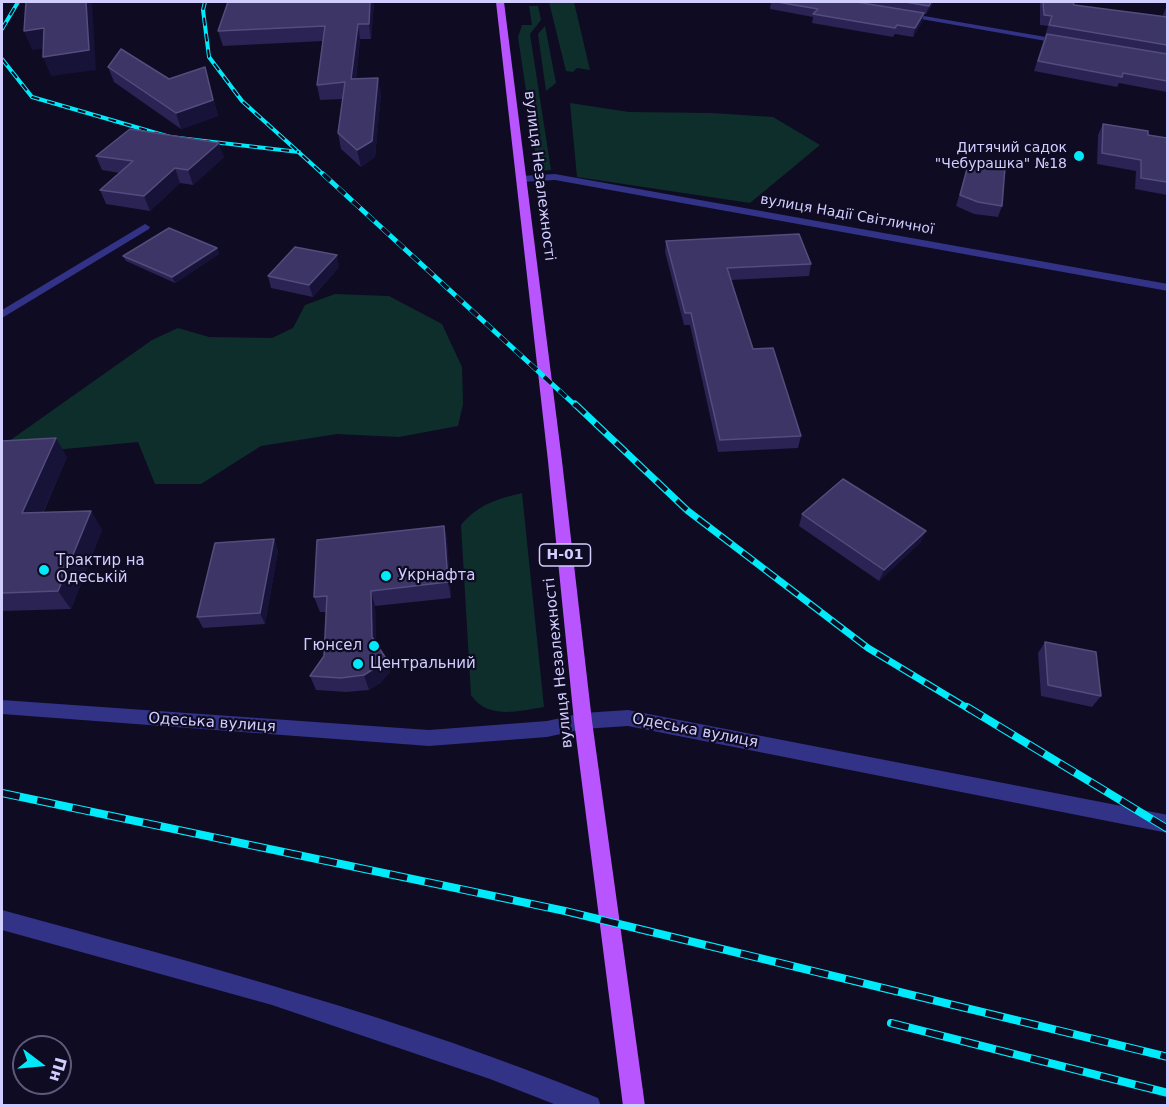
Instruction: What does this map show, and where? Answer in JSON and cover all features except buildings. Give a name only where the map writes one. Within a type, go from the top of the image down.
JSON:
[{"type":"main road","name":"вулиця Незалежності","points":[[500,2],[557,473],[583,721],[634,1106]]},
{"type":"street","points":[[891,12],[1075,44]]},
{"type":"street","name":"вулиця Надії Світличної","points":[[521,179],[555,177],[1167,288]]},
{"type":"street","points":[[2,315],[145,227]]},
{"type":"street","name":"Одеська вулиця","points":[[2,707],[429,738],[547,729],[583,721],[628,718],[1167,824]]},
{"type":"street","points":[[2,920],[272,995],[490,1068],[590,1106]]},
{"type":"green space","points":[[549,2],[574,2],[590,70],[577,68],[573,72],[566,71]]},
{"type":"green space","points":[[529,6],[538,6],[541,20],[530,34],[551,170],[538,171],[518,37],[522,25],[532,25]]},
{"type":"green space","points":[[545,26],[556,83],[546,91],[538,34]]},
{"type":"green space","points":[[570,103],[629,112],[712,113],[773,117],[820,145],[750,203],[577,177]]},
{"type":"green space","points":[[335,294],[389,296],[442,324],[462,367],[463,404],[458,426],[399,437],[337,434],[261,446],[201,484],[155,484],[138,442],[2,455],[2,446],[152,340],[178,328],[209,337],[272,338],[293,328],[305,305]]},
{"type":"green space","points":[[522,493],[544,707],[504,712],[486,708],[471,695],[461,525],[474,512],[488,504]]},
{"type":"railway","points":[[2,29],[18,2]]},
{"type":"railway","points":[[205,2],[203,10],[209,57],[242,101],[298,152]]},
{"type":"railway","points":[[2,59],[32,97],[170,137],[298,152]]},
{"type":"railway","points":[[298,152],[325,176]]},
{"type":"railway","points":[[323,174],[576,406]]},
{"type":"railway","points":[[575,404],[688,511],[868,648],[969,709]]},
{"type":"railway","points":[[967,707],[1168,829]]},
{"type":"railway","points":[[2,793],[565,911],[1168,1057]]},
{"type":"railway","points":[[891,1023],[1168,1093]]},
{"type":"place","name":"Дитячий садок \"Чебурашка\" №18","points":[[1079,156]]},
{"type":"place","name":"Трактир на Одеській","points":[[44,570]]},
{"type":"place","name":"Укрнафта","points":[[386,576]]},
{"type":"place","name":"Гюнсел","points":[[374,646]]},
{"type":"place","name":"Центральний","points":[[358,664]]}]
